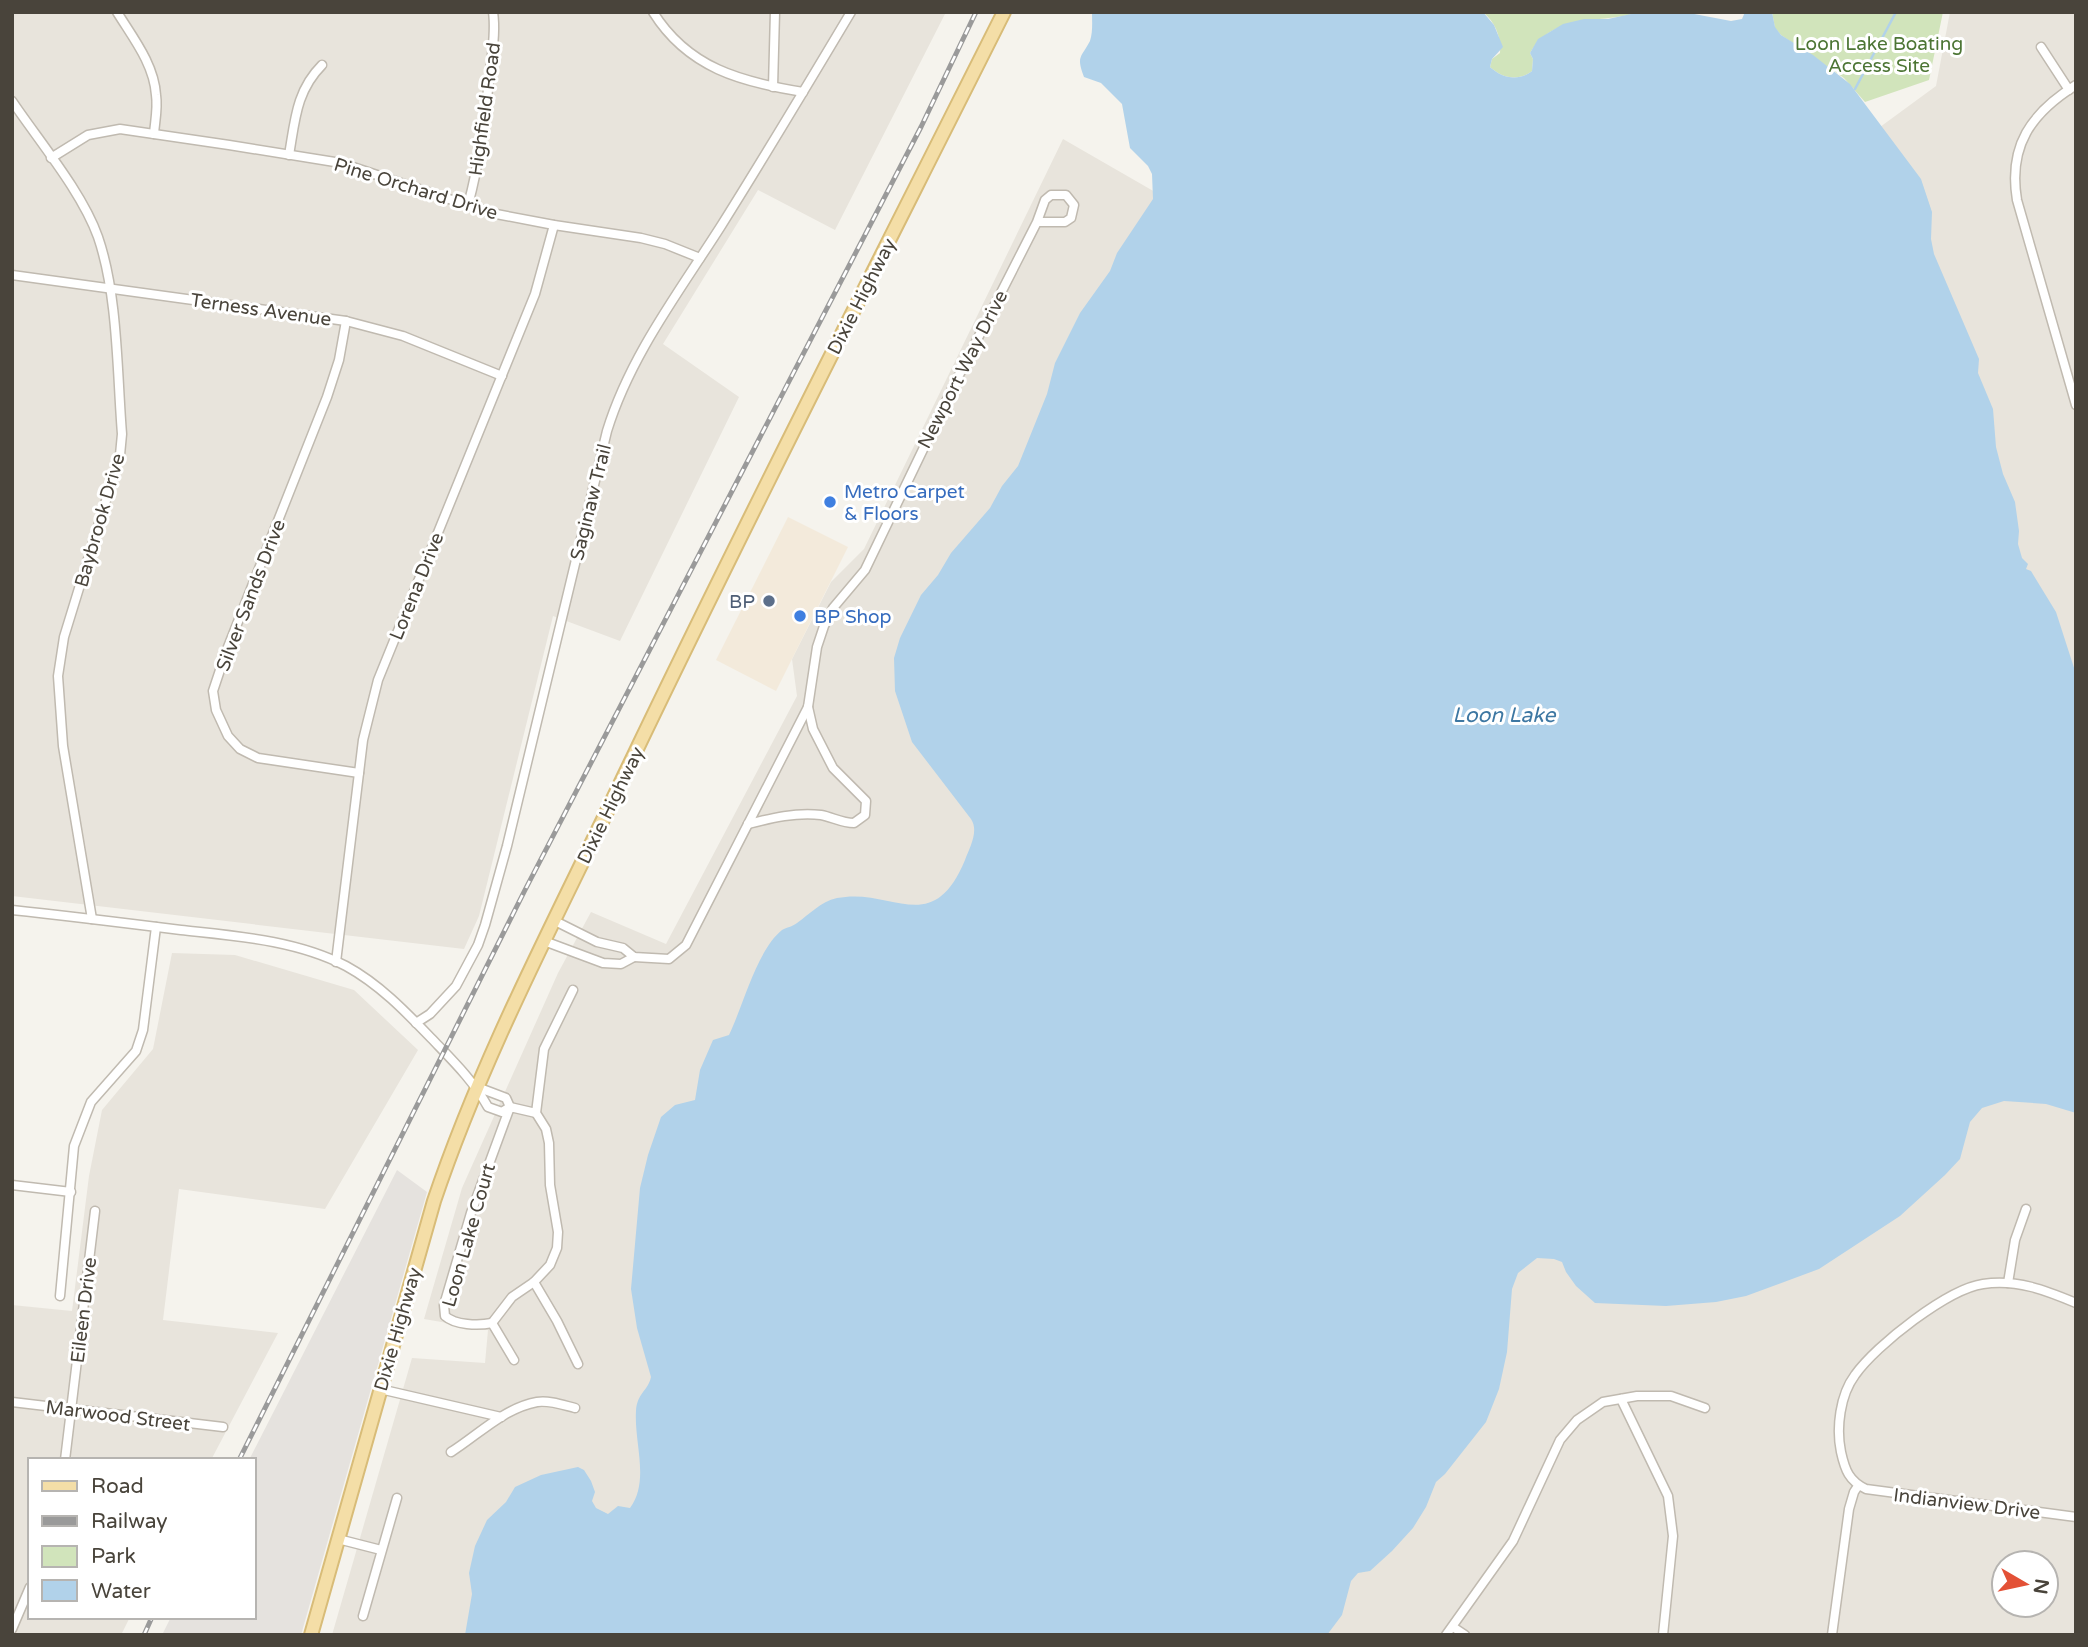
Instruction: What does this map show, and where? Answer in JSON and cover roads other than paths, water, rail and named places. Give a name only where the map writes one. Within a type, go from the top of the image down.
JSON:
[{"type":"main road","name":"Dixie Highway","points":[[311,1635],[433,1201],[454,1140],[494,1044],[691,637],[1004,12]]},
{"type":"street","points":[[117,12],[144,55],[154,80],[157,97],[154,134]]},
{"type":"street","name":"Highfield Road","points":[[468,205],[477,170],[485,111],[494,32],[493,12]]},
{"type":"street","points":[[653,12],[664,30],[698,59],[747,82],[803,92]]},
{"type":"street","points":[[773,87],[775,12]]},
{"type":"street","name":"Saginaw Trail","points":[[416,1023],[432,1012],[456,986],[478,945],[507,846],[615,406],[631,369],[851,12]]},
{"type":"street","points":[[2041,47],[2072,88],[2039,113],[2027,131],[2015,163],[2014,185],[2076,405]]},
{"type":"street","points":[[289,155],[300,97],[305,85],[322,65]]},
{"type":"street","name":"Baybrook Drive","points":[[12,101],[91,220],[110,287],[122,434],[120,455],[64,637],[58,676],[63,746],[92,919]]},
{"type":"street","name":"Pine Orchard Drive","points":[[51,158],[88,135],[120,129],[154,134],[341,163],[468,205],[554,225],[653,241],[700,258]]},
{"type":"street","name":"Newport Way Drive","points":[[544,941],[603,963],[621,964],[634,957],[669,959],[686,945],[808,707],[817,647],[824,626],[833,608],[865,570],[948,397],[1037,222],[1045,200],[1051,195],[1066,195],[1074,205],[1071,218],[1065,222],[1037,222]]},
{"type":"street","name":"Lorena Drive","points":[[336,962],[363,740],[378,680],[535,294],[554,225]]},
{"type":"street","name":"Terness Avenue","points":[[12,275],[346,321],[403,336],[502,376]]},
{"type":"street","name":"Silver Sands Drive","points":[[346,321],[339,360],[327,397],[213,691],[216,710],[228,736],[240,749],[258,758],[359,773]]},
{"type":"street","name":"Newport Way Drive","points":[[748,824],[785,815],[807,814],[854,824],[865,815],[866,801],[833,768],[813,729],[808,707]]},
{"type":"street","points":[[12,910],[282,944],[336,962],[372,983],[416,1023],[477,1087],[488,1107],[502,1112],[510,1108],[536,1114]]},
{"type":"street","name":"Newport Way Drive","points":[[555,921],[597,942],[623,948],[634,957]]},
{"type":"street","points":[[60,1296],[74,1146],[91,1102],[136,1051],[143,1030],[156,927]]},
{"type":"street","points":[[514,1360],[492,1323],[512,1297],[534,1282],[550,1265],[557,1248],[558,1232],[550,1185],[549,1143],[546,1129],[536,1114],[544,1049],[573,990]]},
{"type":"street","points":[[477,1087],[506,1098],[510,1108]]},
{"type":"street","name":"Loon Lake Court","points":[[492,1323],[477,1325],[453,1321],[448,1319],[443,1311],[471,1213],[510,1108]]},
{"type":"street","points":[[12,1185],[71,1192]]},
{"type":"street","points":[[2008,1283],[2015,1240],[2026,1209]]},
{"type":"street","name":"Eileen Drive","points":[[65,1458],[95,1211]]},
{"type":"street","points":[[534,1282],[578,1364]]},
{"type":"street","points":[[1832,1635],[1849,1509],[1858,1486],[1847,1475],[1840,1447],[1842,1404],[1853,1376],[1891,1339],[1928,1310],[1964,1288],[1980,1284],[2017,1283],[2043,1289],[2076,1303]]},
{"type":"street","points":[[380,1390],[502,1417]]},
{"type":"street","points":[[1446,1635],[1513,1541],[1560,1440],[1577,1420],[1603,1402],[1637,1396],[1671,1396],[1706,1408]]},
{"type":"street","points":[[1621,1399],[1668,1496],[1674,1536],[1663,1635]]},
{"type":"street","name":"Marwood Street","points":[[12,1402],[223,1427]]},
{"type":"street","points":[[451,1452],[502,1417],[536,1402],[550,1402],[575,1408]]},
{"type":"street","name":"Indianview Drive","points":[[1858,1486],[1874,1491],[2076,1517]]},
{"type":"street","points":[[363,1616],[397,1498]]},
{"type":"street","points":[[338,1539],[381,1550]]},
{"type":"street","points":[[12,1629],[28,1592]]},
{"type":"street","points":[[1453,1627],[1465,1635]]},
{"type":"water","name":"Loon Lake","points":[[1092,12],[1483,12],[1494,25],[1503,47],[1492,59],[1490,67],[1505,76],[1521,77],[1532,71],[1533,59],[1530,53],[1538,39],[1563,24],[1640,12],[1689,13],[1731,21],[1742,19],[1745,12],[1772,12],[1775,27],[1781,35],[1813,55],[1850,84],[1921,179],[1932,212],[1931,239],[1934,254],[1979,359],[1978,373],[1993,409],[1996,447],[2003,474],[2015,502],[2018,544],[2022,558],[2028,564],[2026,569],[2031,571],[2056,612],[2076,674],[2076,1113],[2046,1104],[2004,1101],[1982,1108],[1970,1122],[1960,1159],[1900,1216],[1819,1269],[1746,1296],[1716,1302],[1666,1306],[1595,1303],[1576,1286],[1562,1262],[1537,1258],[1518,1273],[1512,1289],[1507,1352],[1499,1389],[1486,1422],[1436,1482],[1426,1507],[1413,1528],[1370,1571],[1358,1573],[1351,1581],[1342,1615],[1327,1635],[465,1635],[472,1594],[469,1573],[475,1546],[487,1520],[506,1502],[515,1487],[541,1475],[578,1467],[584,1470],[591,1481],[595,1492],[592,1501],[596,1508],[608,1514],[618,1506],[630,1508],[636,1497],[640,1461],[636,1411],[638,1400],[651,1377],[637,1328],[631,1289],[640,1188],[661,1117],[675,1105],[695,1100],[700,1070],[713,1040],[729,1035],[765,951],[782,930],[795,924],[820,905],[837,898],[857,896],[925,904],[939,898],[952,884],[969,850],[974,834],[971,819],[912,742],[895,691],[894,658],[900,638],[921,595],[938,575],[951,553],[990,508],[1002,486],[1018,466],[1047,394],[1055,363],[1080,313],[1110,271],[1117,253],[1153,199],[1152,174],[1148,166],[1130,148],[1122,104],[1101,83],[1084,77],[1080,65],[1091,38]]},
{"type":"waterway","points":[[1855,89],[1896,12]]},
{"type":"railway","points":[[240,1458],[525,890],[921,127],[976,12]]},
{"type":"railway","points":[[144,1635],[151,1619]]},
{"type":"place","name":"Metro Carpet & Floors","points":[[830,502]]},
{"type":"place","name":"BP","points":[[769,601]]},
{"type":"place","name":"BP Shop","points":[[800,616]]},
{"type":"park label","name":"Loon Lake Boating Access Site","points":[[1879,54]]}]
